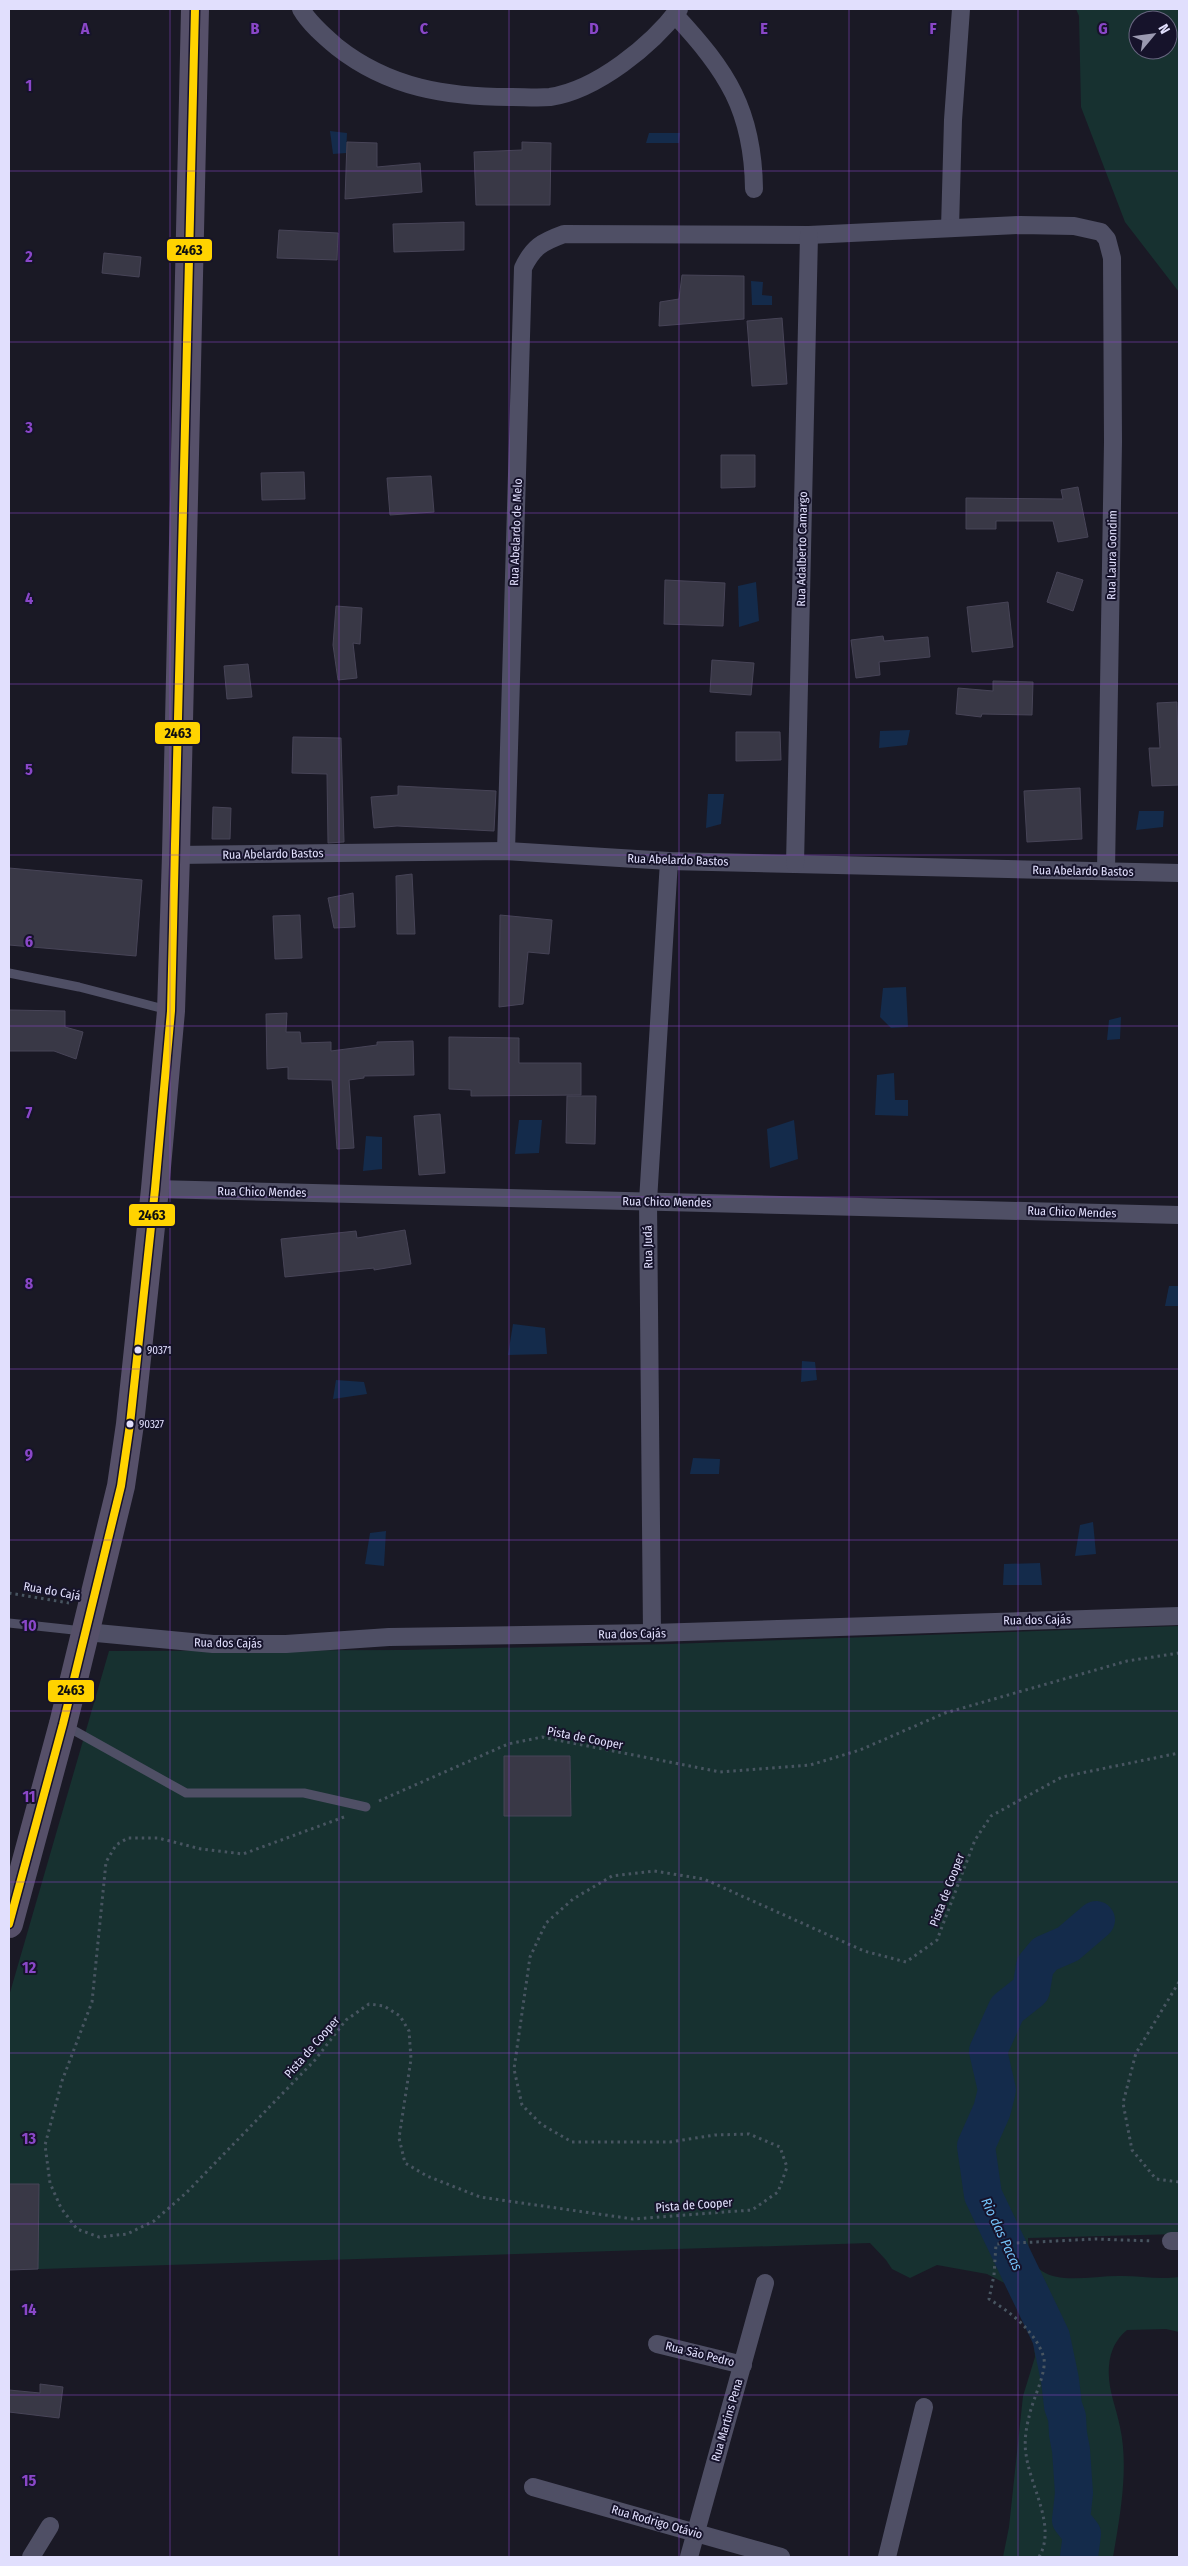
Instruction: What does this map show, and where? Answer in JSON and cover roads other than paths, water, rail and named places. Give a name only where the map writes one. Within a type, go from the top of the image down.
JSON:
[{"type":"main road","points":[[9,1924],[63,1724],[120,1486],[130,1424],[155,1189],[171,1011],[195,9]]},
{"type":"street","points":[[301,9],[328,40],[359,64],[416,88],[468,96],[550,97],[587,84],[610,73],[665,27],[677,12],[709,51],[722,70],[732,91],[747,126],[753,159],[754,189]]},
{"type":"street","points":[[808,234],[950,228],[953,120],[961,9]]},
{"type":"street","name":"Rua Laura Gondim","points":[[950,228],[1074,226],[1101,232],[1107,239],[1112,258],[1113,425],[1106,872]]},
{"type":"street","name":"Rua Abelardo de Melo","points":[[506,851],[523,268],[531,252],[546,241],[564,234],[808,234]]},
{"type":"street","name":"Rua Adalberto Camargo","points":[[795,864],[808,234]]},
{"type":"street","name":"Rua Abelardo Bastos","points":[[176,855],[506,851],[669,861],[1179,873]]},
{"type":"street","name":"Rua Judá","points":[[652,1633],[648,1201],[669,861]]},
{"type":"street","name":"Rua Chico Mendes","points":[[155,1189],[1179,1215]]},
{"type":"street","name":"Rua dos Cajás","points":[[89,1619],[213,1644],[286,1644],[389,1638],[652,1633],[1179,1616]]},
{"type":"street","name":"Rua Martins Pena","points":[[688,2557],[765,2282]]},
{"type":"street","name":"Rua São Pedro","points":[[657,2344],[743,2365]]},
{"type":"street","points":[[887,2557],[924,2407]]},
{"type":"street","name":"Rua Rodrigo Otávio","points":[[533,2487],[781,2557]]},
{"type":"street","points":[[31,2557],[50,2526]]},
{"type":"lane","points":[[9,973],[80,987],[171,1011]]},
{"type":"lane","points":[[9,1623],[89,1619]]},
{"type":"lane","points":[[63,1724],[186,1793],[304,1793],[366,1806]]},
{"type":"water","points":[[330,131],[347,133],[346,153],[333,154]]},
{"type":"water","points":[[649,133],[680,133],[679,143],[646,143]]},
{"type":"water","points":[[751,281],[763,282],[762,295],[772,296],[772,305],[752,305]]},
{"type":"water","points":[[756,582],[759,621],[739,627],[738,586]]},
{"type":"water","points":[[910,730],[907,745],[879,748],[880,731]]},
{"type":"water","points":[[708,794],[724,794],[721,824],[706,828]]},
{"type":"water","points":[[1139,811],[1164,811],[1163,827],[1136,830]]},
{"type":"water","points":[[906,987],[908,1027],[891,1028],[880,1017],[883,988]]},
{"type":"water","points":[[1121,1017],[1120,1039],[1107,1040],[1109,1020]]},
{"type":"water","points":[[894,1073],[895,1100],[908,1100],[908,1116],[875,1115],[877,1075]]},
{"type":"water","points":[[519,1120],[542,1120],[539,1153],[515,1154]]},
{"type":"water","points":[[794,1120],[798,1159],[770,1168],[767,1129]]},
{"type":"water","points":[[366,1136],[382,1137],[382,1169],[363,1171]]},
{"type":"water","points":[[1169,1286],[1179,1286],[1179,1306],[1165,1306]]},
{"type":"water","points":[[513,1324],[545,1328],[547,1354],[508,1355]]},
{"type":"water","points":[[802,1361],[815,1362],[817,1380],[801,1382]]},
{"type":"water","points":[[336,1380],[364,1382],[367,1394],[333,1399]]},
{"type":"water","points":[[693,1458],[720,1459],[719,1474],[690,1474]]},
{"type":"water","points":[[1093,1522],[1096,1554],[1075,1556],[1080,1525]]},
{"type":"water","points":[[386,1531],[384,1566],[365,1564],[370,1533]]},
{"type":"water","points":[[1040,1563],[1042,1585],[1003,1585],[1004,1564]]},
{"type":"waterway","name":"Rio das Pacas","points":[[1079,2557],[1082,2534],[1071,2520],[1074,2493],[1071,2450],[1067,2417],[1063,2406],[1051,2337],[983,2195],[976,2146],[992,2110],[997,2090],[988,2051],[1007,2009],[1031,1990],[1035,1966],[1045,1954],[1068,1944],[1096,1920]]},
{"type":"place","name":"90371","points":[[138,1350]]},
{"type":"place","name":"90327","points":[[130,1424]]}]
